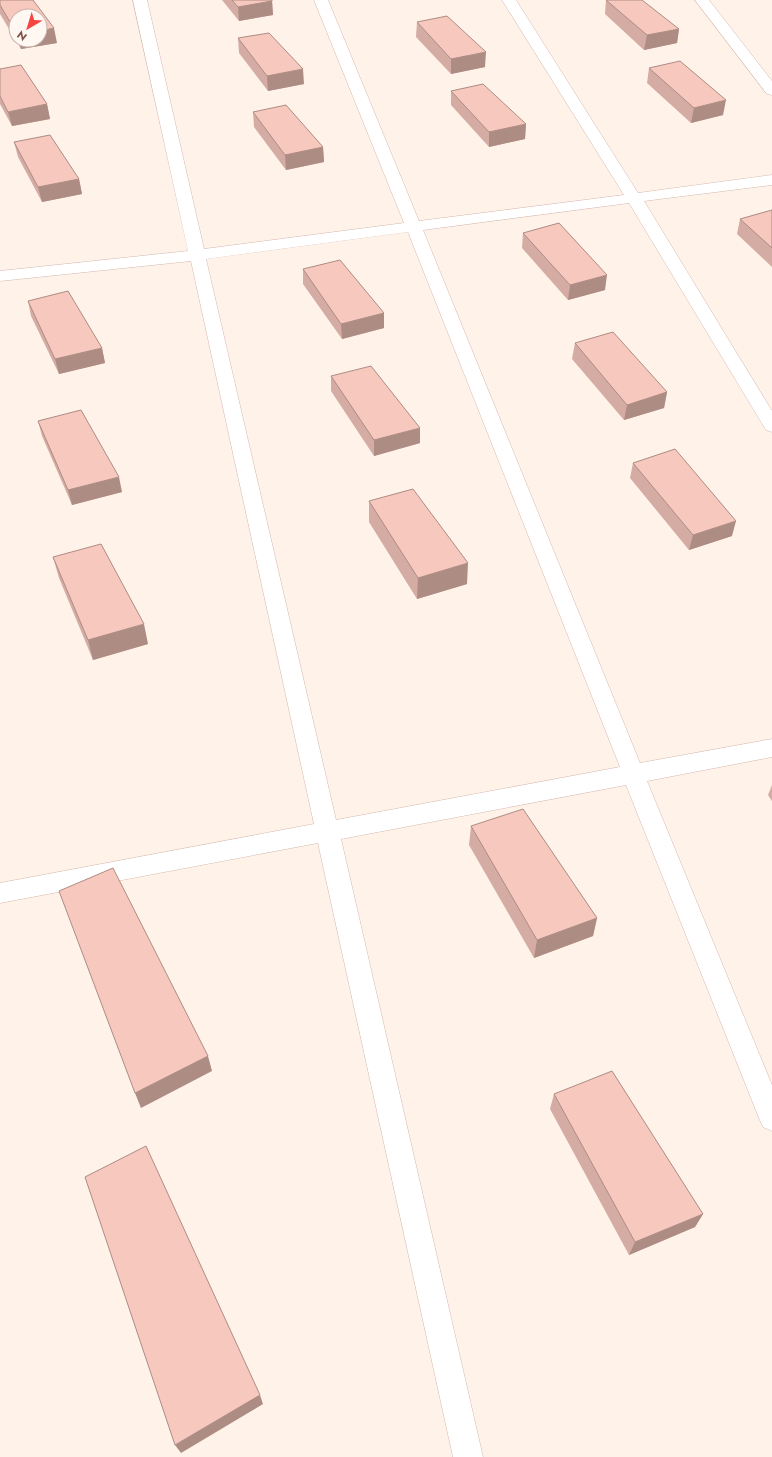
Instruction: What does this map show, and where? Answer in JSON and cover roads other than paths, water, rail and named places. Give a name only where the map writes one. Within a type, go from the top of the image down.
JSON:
[{"type":"street","points":[[140,0],[468,1457]]},
{"type":"street","points":[[321,0],[414,227],[632,774],[772,1118]]},
{"type":"street","points":[[509,0],[634,198],[772,426]]},
{"type":"street","points":[[702,0],[772,91]]},
{"type":"street","points":[[0,276],[197,255],[772,180]]},
{"type":"street","points":[[0,893],[772,748]]}]
